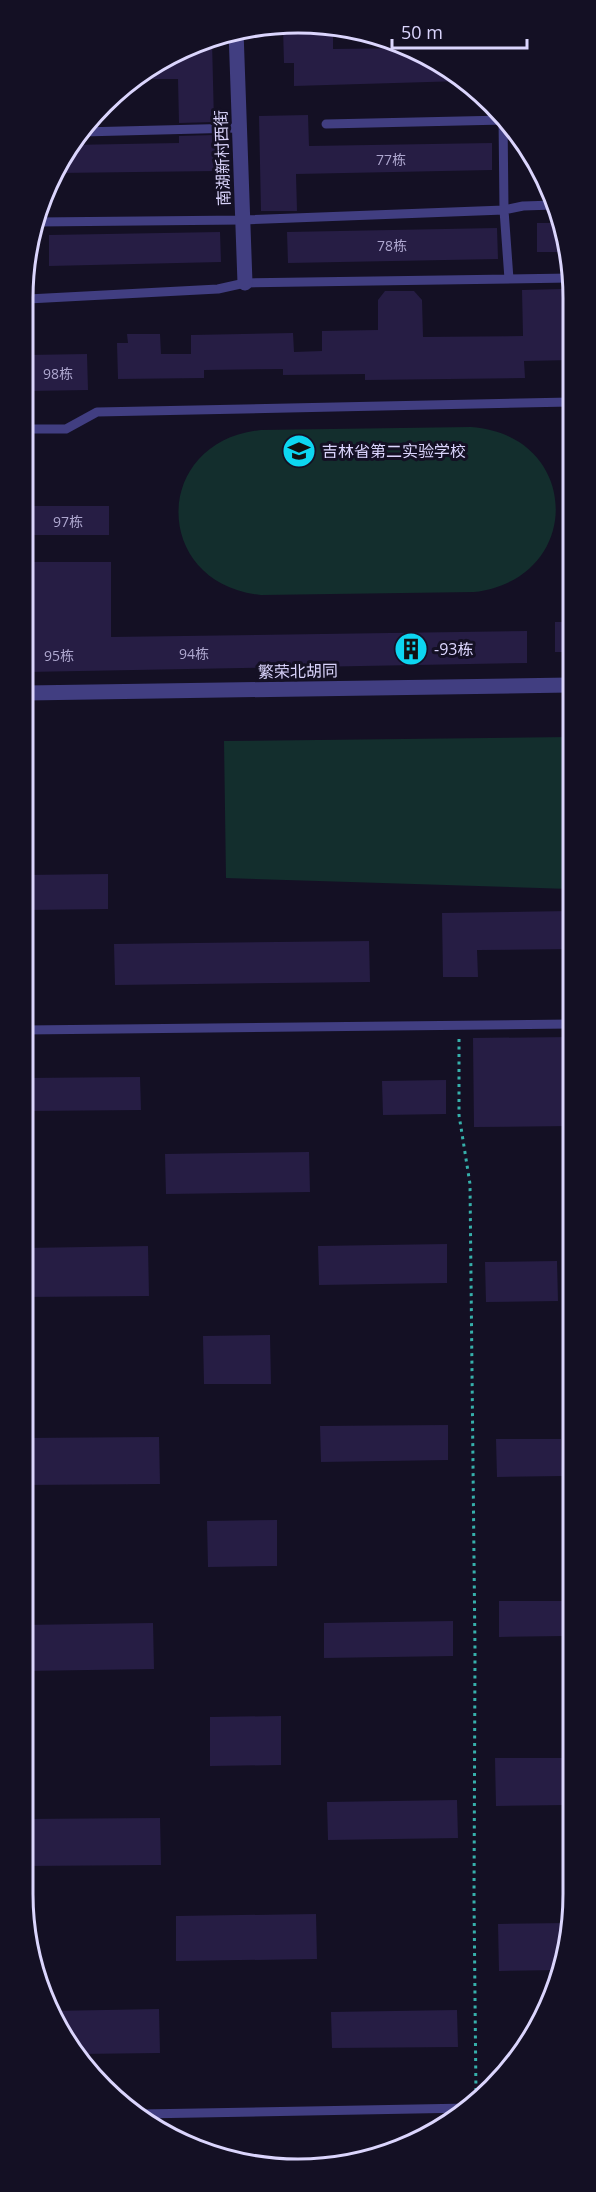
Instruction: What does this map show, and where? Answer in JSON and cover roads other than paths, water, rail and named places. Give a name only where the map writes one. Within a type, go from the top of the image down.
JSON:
[{"type":"street","name":"南湖新村西街","points":[[236,40],[245,283]]},
{"type":"street","name":"繁荣北胡同","points":[[33,693],[563,685]]},
{"type":"lane","points":[[326,124],[493,119]]},
{"type":"lane","points":[[92,132],[239,128]]},
{"type":"lane","points":[[503,131],[504,210],[509,279]]},
{"type":"lane","points":[[44,222],[243,220],[504,210],[523,206],[546,205]]},
{"type":"lane","points":[[33,299],[218,289],[245,283],[562,278]]},
{"type":"lane","points":[[33,429],[66,429],[96,412],[563,402]]},
{"type":"lane","points":[[33,1030],[563,1024]]},
{"type":"lane","points":[[151,2114],[453,2108]]},
{"type":"place","name":"吉林省第二实验学校","points":[[299,451]]},
{"type":"place","name":"-93栋","points":[[411,649]]}]
